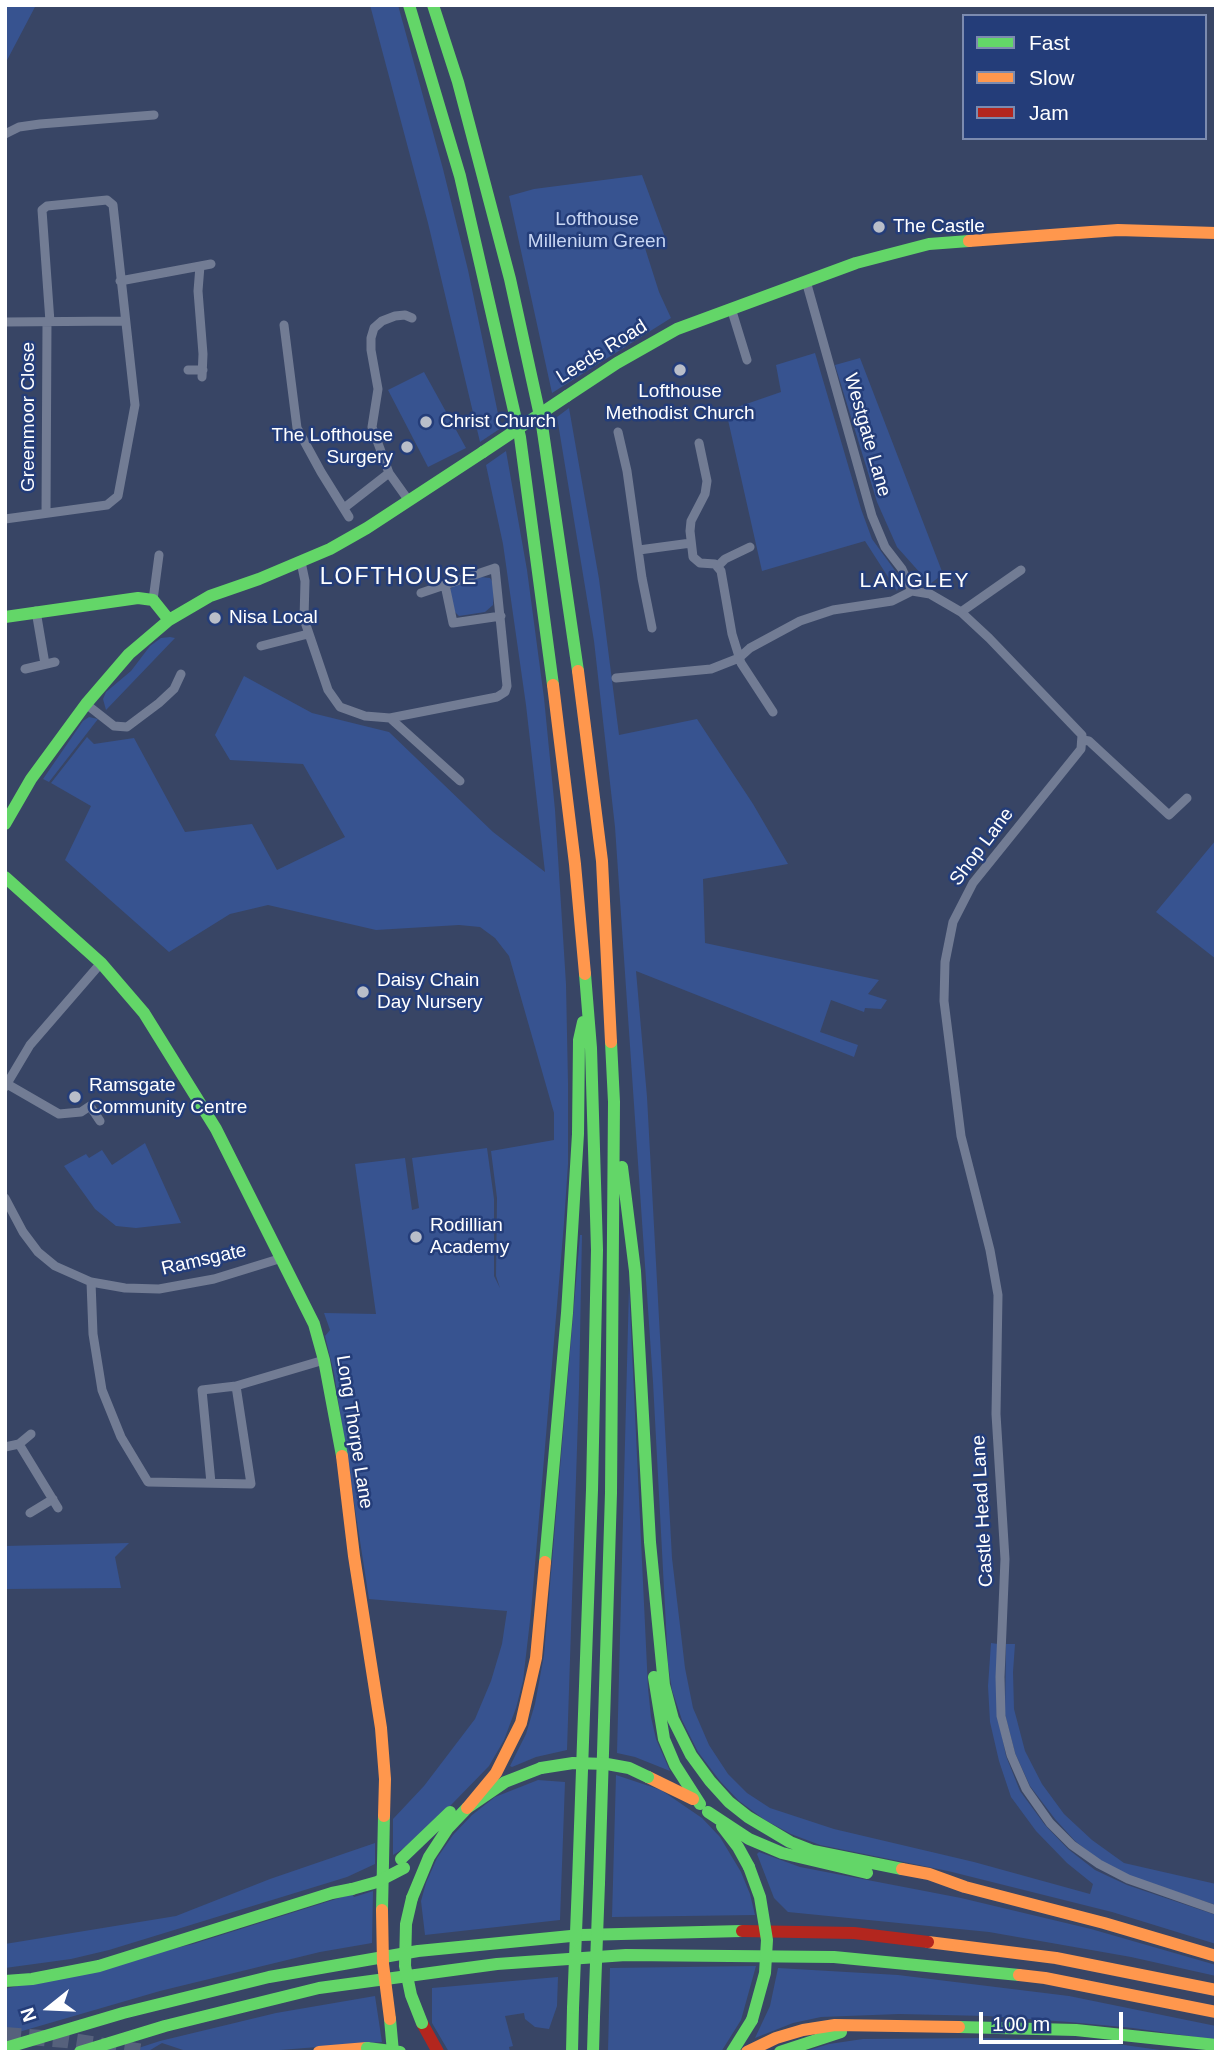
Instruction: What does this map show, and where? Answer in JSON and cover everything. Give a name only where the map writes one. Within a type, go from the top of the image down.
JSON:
[{"type":"main road","points":[[409,5],[460,176],[520,437],[573,851],[591,1048],[597,1250],[592,1503],[572,2052]]},
{"type":"main road","points":[[433,5],[458,82],[510,279],[542,425],[566,580],[602,860],[614,1102],[611,1493],[593,2052]]},
{"type":"main road","name":"Leeds Road","points":[[5,824],[32,779],[86,704],[129,654],[169,620],[210,596],[301,562],[367,528],[617,363],[677,329],[856,263],[929,244],[1118,230],[1216,233]]},
{"type":"main road","points":[[5,617],[138,598],[153,600],[169,620]]},
{"type":"main road","name":"Long Thorpe Lane","points":[[5,877],[101,963],[144,1013],[206,1110],[314,1324],[341,1445],[354,1556],[381,1728],[385,1779],[383,1964],[393,2052]]},
{"type":"main road","points":[[438,2052],[422,2023],[411,1994],[405,1966],[406,1924],[423,1868],[437,1844],[496,1773],[521,1723],[531,1686],[536,1658],[566,1313],[578,1134],[579,1041],[586,1009]]},
{"type":"main road","points":[[614,1102],[635,1271],[650,1542],[661,1661],[673,1719],[691,1755],[723,1795],[748,1818],[790,1842],[813,1850],[929,1874],[965,1887],[1104,1923],[1216,1956]]},
{"type":"main road","points":[[650,1542],[650,1608],[660,1723],[675,1765],[704,1808],[727,1831],[749,1867],[760,1897],[767,1940],[765,1973],[759,2000],[751,2020],[732,2052]]},
{"type":"main road","points":[[403,1863],[512,1742]]},
{"type":"main road","points":[[467,1808],[505,1782],[541,1768],[573,1763],[607,1764],[629,1768],[673,1788],[749,1839],[782,1853],[837,1867],[931,1884],[965,1887]]},
{"type":"main road","points":[[5,1981],[32,1979],[99,1966],[332,1893],[377,1882],[403,1863],[437,1844]]},
{"type":"main road","points":[[5,2048],[123,2013],[269,1977],[418,1951],[581,1935],[716,1930],[854,1933],[1056,1958],[1216,1990]]},
{"type":"main road","points":[[80,2052],[165,2026],[319,1988],[497,1964],[625,1955],[834,1956],[1045,1979],[1216,2012]]},
{"type":"main road","points":[[747,2052],[776,2038],[835,2025],[1065,2029],[1216,2045]]},
{"type":"main road","points":[[780,2052],[863,2025]]},
{"type":"main road","points":[[319,2052],[367,2048],[400,2052]]},
{"type":"street","points":[[5,134],[19,127],[40,124],[154,116]]},
{"type":"street","name":"Greenmoor Close","points":[[46,513],[49,322],[42,211],[47,206],[107,200],[113,205],[120,281]]},
{"type":"street","points":[[5,519],[107,505],[118,496],[135,405],[120,281],[211,264]]},
{"type":"street","points":[[188,370],[202,373],[198,302],[200,266]]},
{"type":"street","name":"Westgate Lane","points":[[806,281],[872,516],[885,547],[902,569],[912,591]]},
{"type":"street","points":[[731,308],[747,360]]},
{"type":"street","points":[[409,501],[389,472],[372,427],[378,390],[371,338],[374,328],[382,321],[405,315],[412,318]]},
{"type":"street","points":[[5,322],[125,321]]},
{"type":"street","points":[[284,325],[290,337],[297,428],[349,517]]},
{"type":"street","points":[[618,432],[627,471],[629,501],[652,628]]},
{"type":"street","points":[[699,443],[707,481],[705,494],[691,521],[693,556],[697,562],[718,566]]},
{"type":"street","points":[[344,508],[389,472]]},
{"type":"street","points":[[639,550],[691,543]]},
{"type":"street","points":[[718,566],[725,559],[750,547]]},
{"type":"street","points":[[153,600],[159,555]]},
{"type":"street","points":[[301,562],[305,581],[304,619],[328,690],[340,707],[365,716],[390,718],[497,697],[503,694],[507,686],[495,568],[421,593]]},
{"type":"street","points":[[718,566],[722,574],[732,634],[739,658],[773,712]]},
{"type":"street","points":[[961,612],[1021,570]]},
{"type":"street","points":[[444,585],[453,623],[500,616]]},
{"type":"street","points":[[616,678],[711,669],[739,658],[750,648],[800,621],[833,610],[892,601],[912,591],[930,594],[961,612],[986,635],[1081,735],[1169,815],[1187,797]]},
{"type":"street","points":[[25,669],[50,663],[36,611]]},
{"type":"street","points":[[261,646],[308,634]]},
{"type":"street","points":[[86,704],[114,726],[127,727],[174,689],[181,674]]},
{"type":"street","points":[[390,718],[460,781]]},
{"type":"street","name":"Shop Lane","points":[[944,1001],[945,962],[954,922],[973,883],[1081,749],[1081,735]]},
{"type":"street","points":[[100,1121],[90,1106],[70,1115],[59,1114],[6,1085],[30,1045],[101,963]]},
{"type":"street","name":"Castle Head Lane","points":[[944,1001],[961,1136],[990,1250],[998,1295],[996,1414],[1005,1559],[1000,1690],[1001,1716],[1011,1755],[1026,1789],[1050,1824],[1072,1845],[1128,1880],[1216,1910]]},
{"type":"street","name":"Ramsgate","points":[[5,1198],[23,1232],[38,1252],[55,1266],[91,1282],[159,1289],[214,1279],[282,1258]]},
{"type":"street","points":[[91,1282],[93,1334],[102,1390],[121,1437],[148,1482],[251,1484],[236,1386]]},
{"type":"street","points":[[211,1483],[202,1390],[236,1386],[324,1360]]},
{"type":"street","points":[[5,1447],[19,1444],[32,1434]]},
{"type":"street","points":[[19,1444],[55,1503],[30,1513]]},
{"type":"green space","points":[[5,5],[36,5],[5,64]]},
{"type":"green space","points":[[370,5],[398,5],[443,169],[468,270],[501,428],[480,442],[428,223]]},
{"type":"green space","name":"Lofthouse Millenium Green","points":[[642,175],[666,240],[645,248],[659,292],[671,318],[552,393],[509,196],[534,189]]},
{"type":"green space","points":[[815,353],[861,509],[872,539],[899,576],[897,591],[865,541],[762,571],[726,411],[781,392],[776,365]]},
{"type":"green space","points":[[860,358],[943,574],[930,584],[897,547],[877,502],[835,365]]},
{"type":"green space","points":[[424,372],[466,448],[428,467],[388,390]]},
{"type":"green space","points":[[569,408],[599,579],[619,735],[697,719],[753,804],[788,864],[703,879],[705,943],[879,980],[868,994],[887,1000],[881,1009],[865,1008],[864,1012],[831,1000],[820,1032],[858,1045],[854,1057],[636,971],[647,1097],[672,1558],[685,1668],[693,1708],[709,1745],[728,1774],[747,1793],[770,1808],[834,1829],[974,1862],[1090,1894],[1093,1884],[1067,1863],[1036,1831],[1011,1797],[990,1722],[988,1686],[991,1643],[998,1644],[998,1716],[1006,1756],[1020,1791],[1045,1825],[1068,1849],[1095,1870],[1127,1885],[1216,1915],[1216,1944],[1112,1912],[948,1871],[820,1845],[791,1834],[765,1820],[739,1801],[698,1752],[682,1720],[672,1690],[668,1664],[653,1382],[615,827],[594,641],[557,417]]},
{"type":"green space","points":[[506,451],[527,570],[555,810],[566,984],[568,1164],[564,1223],[531,1612],[523,1681],[516,1708],[504,1740],[489,1766],[415,1842],[393,1855],[393,1819],[424,1786],[475,1719],[491,1681],[502,1644],[507,1611],[369,1599],[334,1373],[325,1336],[330,1330],[324,1313],[376,1314],[355,1164],[405,1158],[412,1210],[419,1208],[412,1158],[487,1148],[494,1199],[494,1276],[500,1288],[496,1276],[497,1198],[491,1151],[554,1140],[554,1113],[509,956],[495,938],[480,927],[459,925],[376,930],[268,905],[230,914],[169,952],[65,860],[91,806],[51,783],[87,737],[94,744],[134,738],[185,832],[252,824],[277,870],[345,837],[303,764],[230,760],[215,735],[244,676],[312,713],[389,732],[493,832],[545,872],[526,705],[503,544],[486,465]]},
{"type":"green space","points":[[480,577],[490,578],[494,584],[493,605],[485,612],[459,616],[454,611],[450,589]]},
{"type":"green space","points":[[161,638],[175,638],[106,710],[103,699],[106,692],[131,671],[150,646]]},
{"type":"green space","points":[[89,717],[98,719],[49,782],[43,779],[83,721]]},
{"type":"green space","points":[[1216,840],[1216,959],[1156,912]]},
{"type":"green space","points":[[145,1143],[181,1223],[136,1228],[116,1226],[95,1209],[64,1166],[86,1154],[89,1158],[102,1150],[112,1165]]},
{"type":"green space","points":[[580,1235],[579,1388],[567,1750],[536,1757],[512,1767],[510,1766],[526,1734],[535,1704],[544,1655]]},
{"type":"green space","points":[[629,1287],[648,1688],[656,1739],[670,1771],[617,1753]]},
{"type":"green space","points":[[129,1543],[115,1557],[121,1588],[5,1589],[5,1546]]},
{"type":"green space","points":[[1006,1644],[1015,1644],[1014,1709],[1025,1751],[1042,1784],[1064,1814],[1092,1840],[1124,1863],[1216,1884],[1216,1905],[1131,1877],[1100,1861],[1075,1841],[1055,1819],[1030,1786],[1015,1753],[1005,1714]]},
{"type":"green space","points":[[616,1775],[661,1790],[702,1818],[720,1837],[741,1872],[755,1915],[612,1917]]},
{"type":"green space","points":[[538,1780],[565,1782],[560,1920],[425,1935],[421,1901],[426,1883],[437,1858],[453,1835],[495,1797]]},
{"type":"green space","points":[[375,1843],[375,1864],[347,1877],[109,1950],[71,1959],[5,1968],[5,1944],[176,1916],[270,1879]]},
{"type":"green space","points":[[759,1852],[800,1867],[961,1898],[1091,1929],[1216,1965],[1216,1976],[1131,1957],[989,1932],[788,1912],[774,1898],[757,1854]]},
{"type":"green space","points":[[373,1891],[372,1943],[320,1952],[160,1991],[5,2036],[5,1989],[193,1944],[352,1894],[354,1897]]},
{"type":"green space","points":[[756,1966],[741,2020],[721,2052],[608,2052],[610,1968]]},
{"type":"green space","points":[[778,1968],[898,1975],[1069,1996],[1216,2026],[1216,2040],[1069,2022],[987,2016],[899,2014],[821,2017],[793,2023],[755,2038],[770,2006]]},
{"type":"green space","points":[[558,1977],[557,2006],[549,2029],[535,2027],[525,2019],[524,2013],[505,2016],[513,2046],[509,2047],[510,2052],[449,2052],[432,2023],[432,1988]]},
{"type":"green space","points":[[375,1996],[382,2042],[254,2052],[189,2052],[162,2043],[147,2052],[126,2052],[276,2013]]},
{"type":"green space","points":[[863,2039],[1096,2041],[1174,2052],[803,2052],[829,2044]]},
{"type":"tunnel","points":[[5,2035],[66,2040],[143,2052]]},
{"type":"traffic: fast","points":[[409,5],[460,176],[520,437],[553,685]]},
{"type":"traffic: fast","points":[[433,5],[458,82],[510,279],[542,425],[578,671]]},
{"type":"traffic: fast","points":[[567,396],[617,363],[677,329],[856,263],[929,244],[969,241]]},
{"type":"traffic: fast","points":[[483,452],[567,396]]},
{"type":"traffic: fast","points":[[5,824],[31,779],[86,704],[129,654],[169,620],[210,596],[330,549],[483,452]]},
{"type":"traffic: fast","points":[[5,617],[138,598],[153,600],[169,620]]},
{"type":"traffic: fast","points":[[5,877],[101,963],[144,1013],[216,1129],[314,1324],[324,1360],[342,1456]]},
{"type":"traffic: fast","points":[[578,1882],[592,1490],[597,1250],[591,1048],[585,974]]},
{"type":"traffic: fast","points":[[545,1562],[567,1313],[578,1134],[579,1040],[583,1022]]},
{"type":"traffic: fast","points":[[599,1883],[611,1493],[614,1102],[611,1042]]},
{"type":"traffic: fast","points":[[622,1167],[635,1271],[650,1542],[664,1685],[673,1719],[691,1755],[710,1781],[729,1802],[748,1817],[790,1842],[813,1851],[902,1869]]},
{"type":"traffic: fast","points":[[654,1677],[664,1739],[675,1765],[700,1804]]},
{"type":"traffic: fast","points":[[541,1768],[573,1763],[607,1764],[629,1768],[648,1777]]},
{"type":"traffic: fast","points":[[412,1898],[429,1857],[448,1828],[467,1808],[505,1782],[541,1768]]},
{"type":"traffic: fast","points":[[401,1859],[450,1812]]},
{"type":"traffic: fast","points":[[708,1812],[749,1839],[782,1853],[867,1873]]},
{"type":"traffic: fast","points":[[382,1910],[384,1816]]},
{"type":"traffic: fast","points":[[722,1826],[749,1867]]},
{"type":"traffic: fast","points":[[749,1867],[760,1897],[767,1940],[765,1973],[752,2020]]},
{"type":"traffic: fast","points":[[352,1889],[377,1882],[404,1868]]},
{"type":"traffic: fast","points":[[573,2008],[578,1882]]},
{"type":"traffic: fast","points":[[594,2017],[599,1883]]},
{"type":"traffic: fast","points":[[5,1981],[32,1979],[99,1966],[352,1889]]},
{"type":"traffic: fast","points":[[412,1898],[406,1924],[405,1966],[411,1995],[422,2023]]},
{"type":"traffic: fast","points":[[5,2048],[123,2013],[269,1977],[418,1951],[581,1935],[742,1931]]},
{"type":"traffic: fast","points":[[80,2052],[165,2026],[319,1988],[497,1964],[626,1955],[834,1957],[1019,1975]]},
{"type":"traffic: fast","points":[[572,2052],[573,2008]]},
{"type":"traffic: fast","points":[[593,2052],[594,2017]]},
{"type":"traffic: fast","points":[[390,2019],[393,2052]]},
{"type":"traffic: fast","points":[[732,2052],[752,2020]]},
{"type":"traffic: fast","points":[[959,2027],[1076,2030],[1216,2045]]},
{"type":"traffic: fast","points":[[780,2052],[841,2032]]},
{"type":"traffic: fast","points":[[367,2048],[400,2052]]},
{"type":"traffic: slow","points":[[969,241],[1118,230],[1216,233]]},
{"type":"traffic: slow","points":[[578,671],[602,861],[611,1042]]},
{"type":"traffic: slow","points":[[553,685],[575,864],[585,974]]},
{"type":"traffic: slow","points":[[342,1456],[354,1556],[381,1728],[385,1779],[384,1816]]},
{"type":"traffic: slow","points":[[467,1808],[496,1773],[521,1723],[536,1658],[545,1562]]},
{"type":"traffic: slow","points":[[648,1777],[693,1799]]},
{"type":"traffic: slow","points":[[902,1869],[929,1874],[965,1887],[1104,1923],[1216,1956]]},
{"type":"traffic: slow","points":[[382,1910],[383,1964],[390,2019]]},
{"type":"traffic: slow","points":[[928,1942],[1056,1958],[1216,1990]]},
{"type":"traffic: slow","points":[[1019,1975],[1216,2012]]},
{"type":"traffic: slow","points":[[747,2052],[776,2038],[835,2025],[959,2027]]},
{"type":"traffic: slow","points":[[319,2052],[367,2048]]},
{"type":"traffic: jam","points":[[742,1931],[854,1933],[928,1942]]},
{"type":"traffic: jam","points":[[422,2023],[438,2052]]},
{"type":"place","name":"The Castle","points":[[879,227]]},
{"type":"place","name":"Lofthouse Methodist Church","points":[[680,370]]},
{"type":"place","name":"Christ Church","points":[[426,422]]},
{"type":"place","name":"The Lofthouse Surgery","points":[[407,447]]},
{"type":"place","name":"Nisa Local","points":[[215,618]]},
{"type":"place","name":"Daisy Chain Day Nursery","points":[[363,992]]},
{"type":"place","name":"Ramsgate Community Centre","points":[[75,1097]]},
{"type":"place","name":"Rodillian Academy","points":[[416,1237]]},
{"type":"district","name":"LOFTHOUSE","points":[[399,578]]},
{"type":"district","name":"LANGLEY","points":[[915,581]]}]
